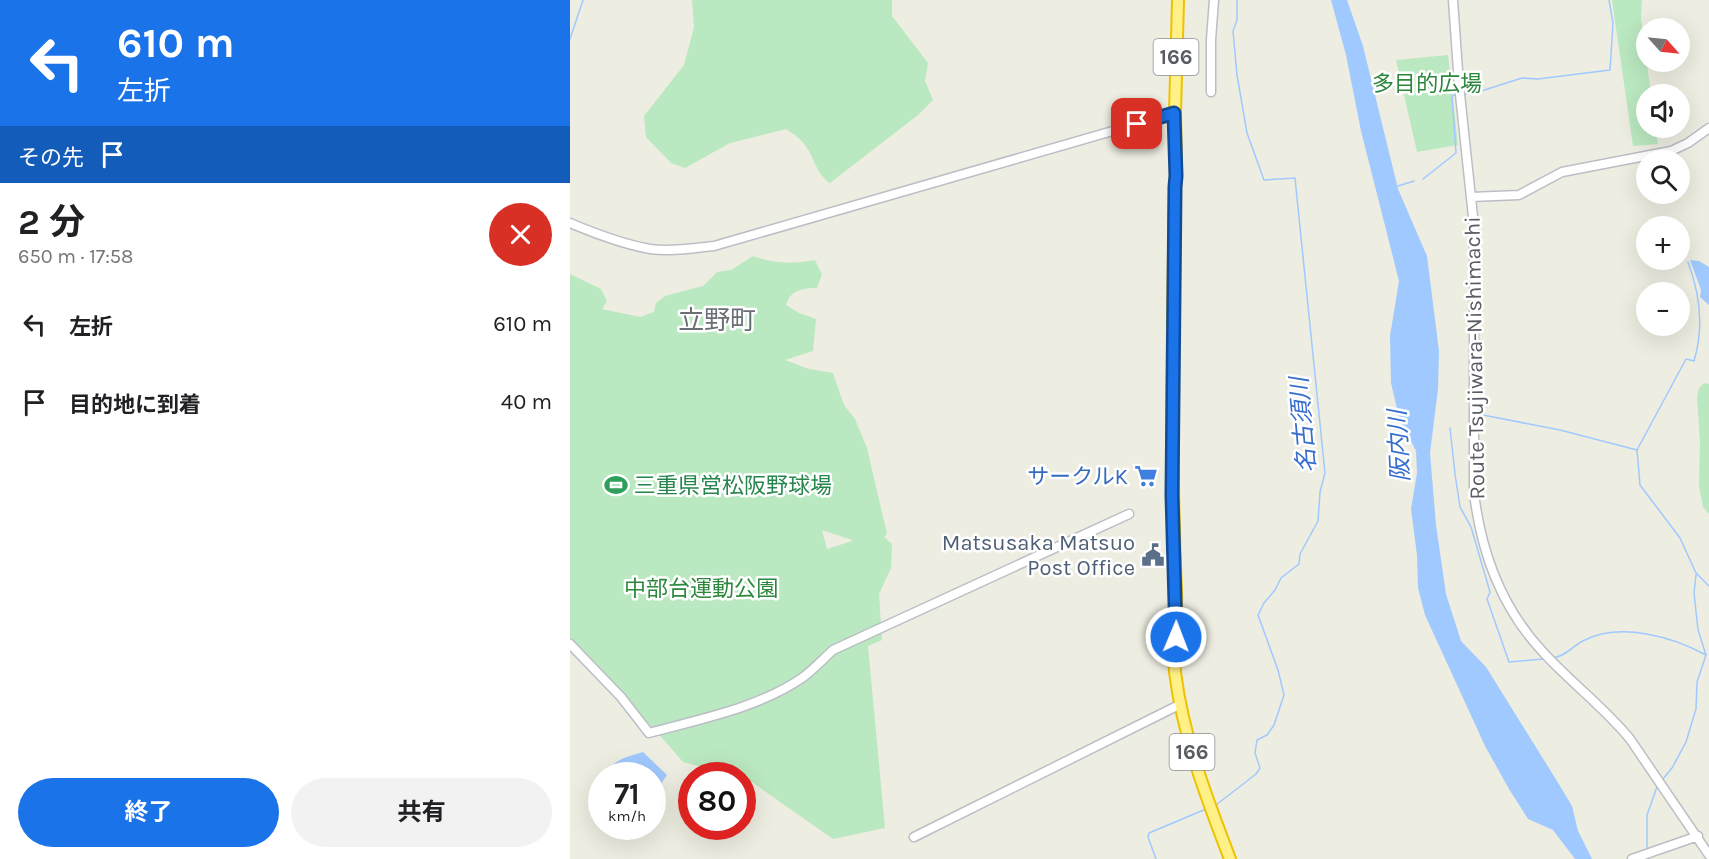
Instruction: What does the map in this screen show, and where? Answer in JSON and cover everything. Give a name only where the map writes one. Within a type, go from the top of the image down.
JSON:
[{"type":"highway","name":"166","points":[[1178,0],[1174,113],[1176,176],[1169,497],[1176,603],[1175,671],[1194,759],[1230,859]]},
{"type":"street","points":[[1211,92],[1214,0]]},
{"type":"street","name":"Route Tsujiwara-Nishimachi","points":[[1453,0],[1474,226],[1474,492],[1477,517],[1488,559],[1501,591],[1521,625],[1549,658],[1617,723],[1658,777],[1709,855]]},
{"type":"street","points":[[570,223],[624,243],[652,249],[693,249],[714,246],[1174,113]]},
{"type":"street","points":[[1471,197],[1520,195],[1562,172],[1671,151],[1688,143],[1709,128]]},
{"type":"street","points":[[570,644],[621,697],[649,733],[742,706],[776,693],[803,677],[833,650],[1129,514]]},
{"type":"street","points":[[914,837],[1181,704]]},
{"type":"street","points":[[1632,859],[1698,836]]},
{"type":"green space","points":[[692,0],[892,0],[892,16],[928,63],[925,81],[933,100],[918,115],[830,183],[819,172],[805,145],[786,129],[730,143],[685,168],[671,163],[646,137],[644,116],[684,65],[694,27]]},
{"type":"green space","points":[[1612,0],[1642,0],[1641,18],[1636,18],[1636,72],[1648,72],[1650,84],[1636,84],[1636,138],[1657,138],[1658,144],[1633,146]]},
{"type":"green space","name":"多目的広場","points":[[1448,55],[1458,145],[1417,152],[1396,60]]},
{"type":"green space","name":"中部台運動公園","points":[[753,256],[768,261],[783,262],[815,260],[822,274],[817,288],[794,293],[786,305],[816,319],[813,351],[785,360],[809,369],[833,373],[844,405],[855,419],[867,448],[887,534],[884,537],[892,544],[891,568],[879,594],[882,640],[868,646],[885,828],[833,839],[756,785],[756,762],[683,762],[656,731],[570,644],[570,274],[601,289],[607,301],[602,309],[640,317],[654,312],[656,303],[665,296],[703,286],[717,272],[731,270]],"holes":[[[822,530],[852,540],[827,549]]]},
{"type":"green space","points":[[1704,383],[1709,384],[1709,514],[1703,507],[1699,486],[1700,442],[1697,397],[1699,388]]},
{"type":"water","name":"阪内川","points":[[1331,0],[1347,0],[1363,46],[1398,189],[1427,256],[1439,351],[1438,389],[1430,453],[1436,525],[1446,594],[1461,641],[1486,667],[1557,781],[1572,806],[1578,831],[1592,859],[1575,859],[1553,830],[1528,819],[1485,746],[1425,615],[1418,588],[1417,555],[1411,509],[1417,473],[1416,451],[1399,417],[1391,383],[1390,336],[1399,281]]},
{"type":"water","points":[[1690,260],[1699,261],[1709,267],[1709,305],[1700,297],[1701,290]]},
{"type":"water","points":[[643,752],[653,762],[617,762]]},
{"type":"waterway","points":[[570,39],[583,0]]},
{"type":"waterway","name":"名古須川","points":[[1216,805],[1256,774],[1260,768],[1255,753],[1257,740],[1267,735],[1274,725],[1284,695],[1278,670],[1258,615],[1281,578],[1299,564],[1300,554],[1318,521],[1320,492],[1325,473],[1295,178],[1264,180],[1247,133],[1237,75],[1233,31],[1237,20],[1237,0]]},
{"type":"waterway","points":[[1463,94],[1475,93],[1522,78],[1538,79],[1610,70],[1613,23],[1609,0]]},
{"type":"waterway","points":[[1423,179],[1456,153],[1452,96],[1455,95]]},
{"type":"waterway","points":[[1398,186],[1414,181]]},
{"type":"waterway","points":[[1690,269],[1698,299],[1700,324],[1694,361],[1686,359],[1637,450],[1640,485],[1680,538],[1696,573],[1709,586]]},
{"type":"waterway","points":[[1483,415],[1560,430],[1637,450]]},
{"type":"waterway","points":[[1450,428],[1460,507],[1471,527],[1490,592],[1487,599],[1509,662],[1543,659]]},
{"type":"waterway","points":[[1662,780],[1672,768],[1686,742],[1696,709],[1697,682],[1706,655],[1698,630],[1694,593],[1696,575]]},
{"type":"waterway","points":[[1553,658],[1585,640],[1614,632],[1647,634],[1693,648],[1706,655]]},
{"type":"waterway","points":[[1647,849],[1647,815],[1657,787]]},
{"type":"waterway","name":"名古須川","points":[[1156,859],[1148,837],[1149,833],[1206,809]]},
{"type":"place","name":"サークルK","points":[[1146,476]]},
{"type":"place","name":"三重県営松阪野球場","points":[[616,485]]},
{"type":"place","name":"Matsusaka Matsuo Post Office","points":[[1153,555]]},
{"type":"district","name":"立野町","points":[[717,320]]},
{"type":"route","points":[[1137,124],[1174,113],[1176,176],[1172,495],[1176,637]]}]
